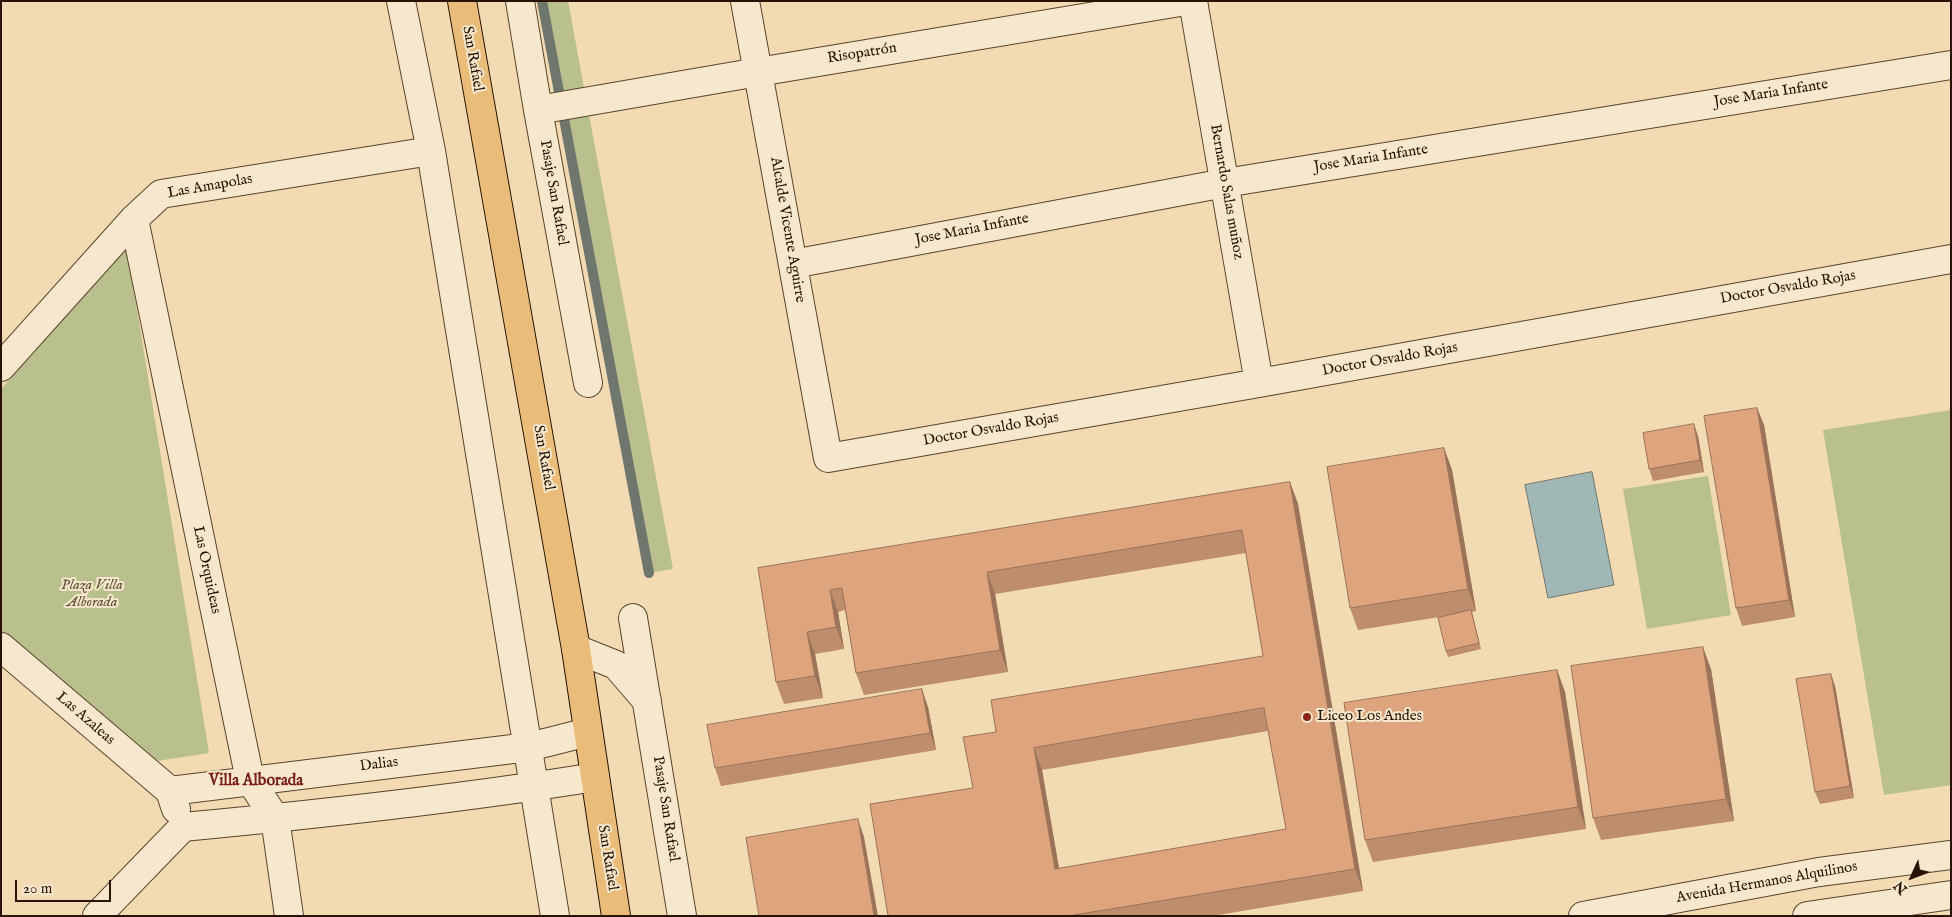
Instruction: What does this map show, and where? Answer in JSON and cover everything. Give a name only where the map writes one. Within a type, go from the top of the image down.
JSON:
[{"type":"main road","name":"San Rafael","points":[[462,1],[576,648],[616,916]]},
{"type":"street","points":[[401,1],[431,151],[555,916]]},
{"type":"street","name":"Pasaje San Rafael","points":[[520,1],[588,384]]},
{"type":"street","name":"Alcalde Vicente Aguirre","points":[[745,1],[828,458]]},
{"type":"street","name":"Risopatrón","points":[[538,110],[1186,1]]},
{"type":"street","name":"Bernardo Salas muñoz","points":[[1194,1],[1259,383]]},
{"type":"street","name":"Jose Maria Infante","points":[[793,264],[1225,183],[1951,65]]},
{"type":"street","name":"Las Amapolas","points":[[1,366],[134,219],[162,194],[431,151]]},
{"type":"street","name":"Las Orquideas","points":[[134,219],[250,780],[275,818],[290,916]]},
{"type":"street","name":"Doctor Osvaldo Rojas","points":[[828,458],[1951,259]]},
{"type":"street","name":"Pasaje San Rafael","points":[[633,618],[682,916]]},
{"type":"street","name":"Las Azaleas","points":[[1,648],[170,791]]},
{"type":"street","points":[[576,648],[616,665],[648,702]]},
{"type":"street","name":"Dalias","points":[[170,791],[529,747],[588,732]]},
{"type":"street","points":[[97,916],[183,827],[535,787],[595,777]]},
{"type":"street","points":[[170,791],[183,827]]},
{"type":"street","name":"Avenida Hermanos Alquilinos","points":[[1583,916],[1637,911],[1819,872],[1951,854]]},
{"type":"street","points":[[1819,872],[1821,915],[1951,895]]},
{"type":"green space","points":[[542,1],[568,1],[673,569],[649,573]]},
{"type":"green space","name":"Plaza Villa Alborada","points":[[127,248],[209,753],[144,763],[1,636],[1,389]]},
{"type":"green space","points":[[1951,410],[1951,785],[1884,795],[1823,430]]},
{"type":"green space","points":[[1708,476],[1731,615],[1647,629],[1623,489]]},
{"type":"water","points":[[1592,472],[1614,585],[1548,598],[1525,485]]},
{"type":"building","points":[[1757,408],[1789,600],[1736,608],[1704,416]]},
{"type":"building","points":[[1694,424],[1700,460],[1649,469],[1643,433]]},
{"type":"building","points":[[1444,448],[1468,589],[1350,608],[1327,467]]},
{"type":"building","points":[[1290,482],[1355,869],[1068,916],[888,916],[870,804],[973,788],[963,737],[996,732],[991,700],[1263,656],[1242,530],[987,572],[1000,650],[856,673],[842,588],[830,590],[836,627],[807,632],[815,676],[776,682],[758,568]],"holes":[[[1264,708],[1286,829],[1055,869],[1034,748]]]},
{"type":"building","points":[[1471,610],[1479,643],[1446,651],[1438,618]]},
{"type":"building","points":[[1703,647],[1726,799],[1593,818],[1571,666]]},
{"type":"building","points":[[1557,670],[1578,807],[1365,840],[1344,703]]},
{"type":"building","points":[[1831,674],[1850,786],[1815,792],[1796,679]]},
{"type":"building","points":[[922,689],[930,733],[715,768],[707,725]]},
{"type":"building","points":[[858,819],[874,916],[759,916],[746,838]]},
{"type":"waterway","points":[[542,1],[649,573]]},
{"type":"place","name":"Liceo Los Andes","points":[[1307,717]]},
{"type":"district","name":"Villa Alborada","points":[[256,782]]}]
